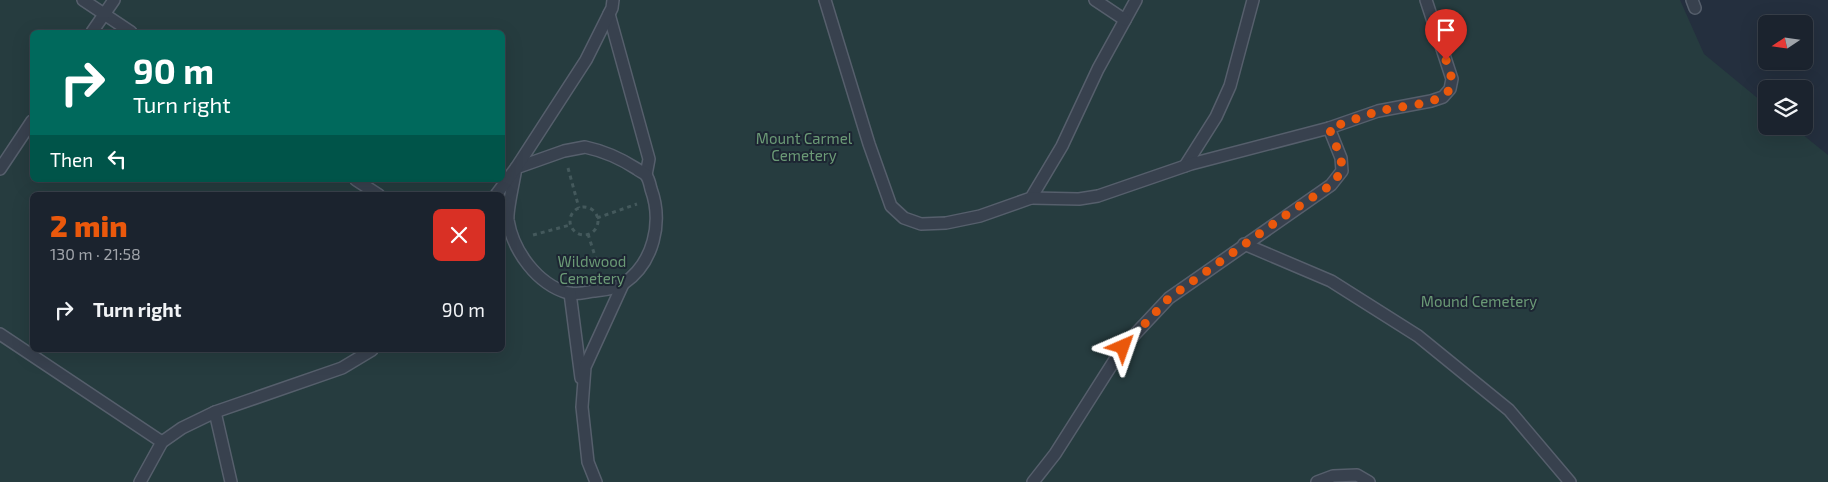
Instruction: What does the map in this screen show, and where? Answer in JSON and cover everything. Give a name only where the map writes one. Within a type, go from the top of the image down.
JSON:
[{"type":"lane","points":[[83,0],[128,30]]},
{"type":"lane","points":[[93,30],[114,0]]},
{"type":"lane","points":[[498,192],[516,168],[586,60],[609,14],[613,0]]},
{"type":"lane","points":[[825,0],[869,144],[891,206],[904,218],[921,224],[946,223],[980,216],[1031,198],[1078,199],[1098,196],[1185,166],[1329,128],[1378,111],[1443,97],[1450,89],[1452,79],[1426,0]]},
{"type":"lane","points":[[1095,0],[1125,20]]},
{"type":"lane","points":[[1031,198],[1062,146],[1098,70],[1136,0]]},
{"type":"lane","points":[[1185,166],[1216,116],[1230,86],[1253,0]]},
{"type":"lane","points":[[596,482],[588,462],[582,407],[585,367],[623,284],[640,268],[652,247],[658,225],[654,198],[646,175],[649,159],[609,14]]},
{"type":"lane","points":[[0,169],[30,124]]},
{"type":"lane","points":[[1032,482],[1055,454],[1123,347],[1169,298],[1331,185],[1342,171],[1341,158],[1329,128]]},
{"type":"lane","points":[[516,168],[564,151],[585,147],[606,151],[626,161],[646,175]]},
{"type":"lane","points":[[516,168],[508,218],[513,241],[523,259],[541,277],[558,289],[570,293],[605,290],[623,284]]},
{"type":"lane","points":[[359,182],[374,192]]},
{"type":"lane","points":[[1244,244],[1331,281],[1418,336],[1508,410],[1570,482]]},
{"type":"lane","points":[[570,293],[583,389]]},
{"type":"lane","points":[[0,334],[162,442]]},
{"type":"lane","points":[[140,482],[162,442],[182,428],[215,412],[342,368],[369,352]]},
{"type":"lane","points":[[215,412],[231,482]]},
{"type":"lane","points":[[1317,482],[1334,476],[1358,475],[1369,482]]},
{"type":"path","points":[[564,151],[579,208]]},
{"type":"path","points":[[597,218],[654,198]]},
{"type":"path","points":[[584,207],[592,210],[597,218],[598,222],[588,234],[579,234],[570,225],[573,213],[579,208],[584,207]]},
{"type":"path","points":[[513,241],[570,225]]},
{"type":"path","points":[[588,234],[605,290]]},
{"type":"green space","points":[[0,0],[1680,0],[1704,54],[1758,98],[1758,135],[1803,135],[1828,155],[1828,482],[0,482]]},
{"type":"route","points":[[1123,347],[1169,298],[1331,185],[1342,171],[1341,158],[1329,128],[1378,111],[1443,97],[1450,89],[1452,79],[1446,60]]},
{"type":"park label","name":"Mount Carmel Cemetery","points":[[804,148]]},
{"type":"park label","name":"Wildwood Cemetery","points":[[592,270]]},
{"type":"park label","name":"Mound Cemetery","points":[[1479,302]]}]
